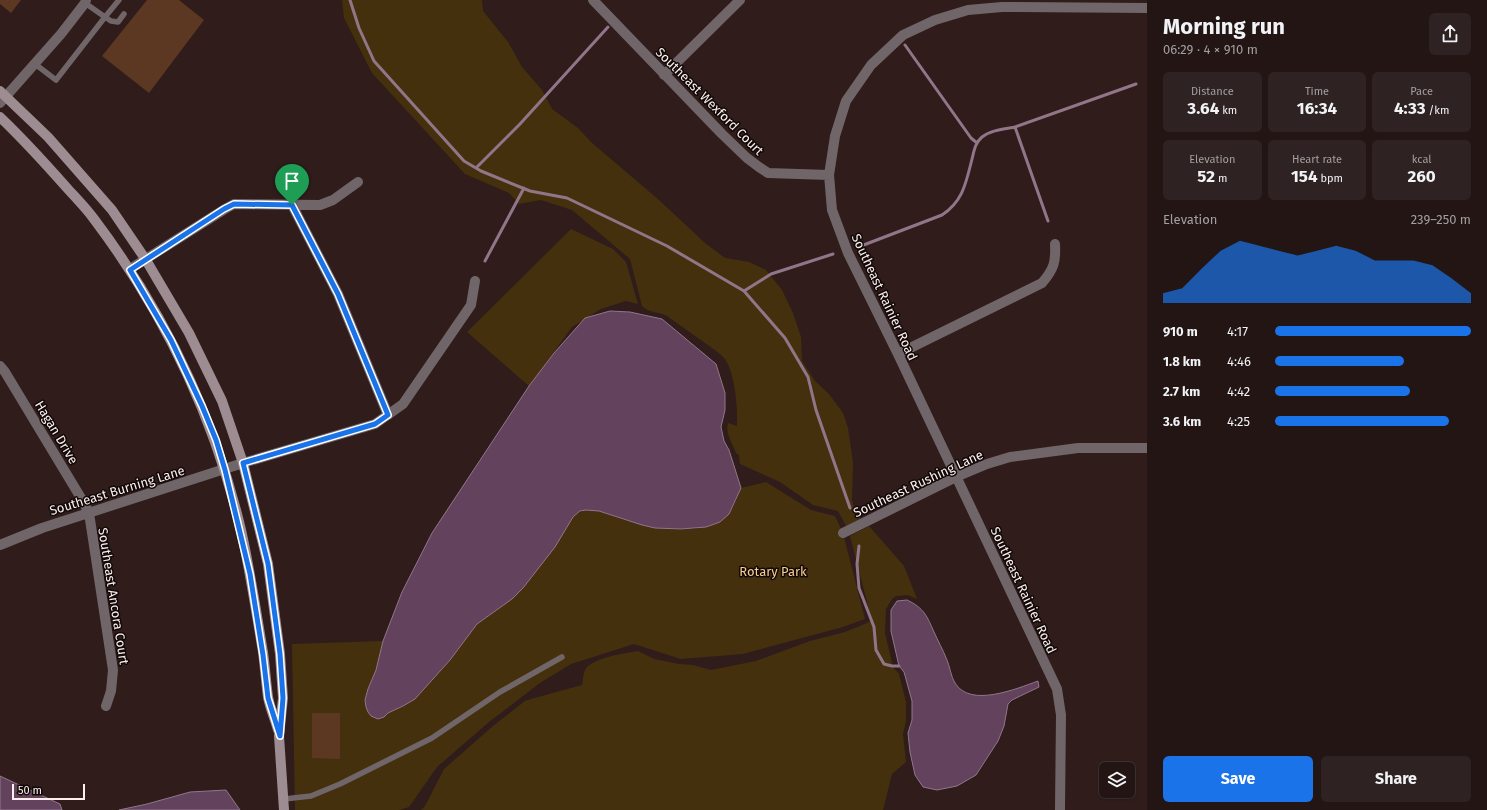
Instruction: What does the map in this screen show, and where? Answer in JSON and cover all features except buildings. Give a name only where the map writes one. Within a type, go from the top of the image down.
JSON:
[{"type":"street","name":"Southeast Wexford Court","points":[[593,0],[732,144],[759,167],[768,173],[829,175]]},
{"type":"street","points":[[664,75],[740,0]]},
{"type":"street","points":[[85,2],[61,34],[35,64],[2,97],[48,137],[112,210],[146,260],[189,333],[222,401],[243,463],[259,522],[269,571],[280,654],[283,698],[280,736],[284,810]]},
{"type":"street","name":"Southeast Rainier Road","points":[[1060,810],[1061,714],[1057,689],[898,354],[848,253],[832,210],[829,175],[835,136],[846,101],[871,65],[904,36],[935,20],[968,10],[1064,4],[1147,8]]},
{"type":"street","points":[[0,117],[28,144],[93,218],[130,270],[171,340],[202,406],[216,440],[225,470],[250,574],[263,655],[268,698],[280,736]]},
{"type":"street","points":[[130,270],[234,204],[320,205],[333,200],[358,182]]},
{"type":"street","points":[[292,205],[338,294],[388,415]]},
{"type":"street","points":[[898,354],[1042,283],[1051,272],[1056,260],[1055,244]]},
{"type":"street","name":"Southeast Burning Lane","points":[[0,545],[42,528],[243,463],[375,424],[403,404],[471,305],[475,281]]},
{"type":"street","name":"Hagan Drive","points":[[0,366],[89,513]]},
{"type":"street","name":"Southeast Rushing Lane","points":[[843,533],[956,477],[987,464],[1010,457],[1032,453],[1094,447],[1147,448]]},
{"type":"street","name":"Southeast Ancora Court","points":[[89,513],[113,670],[111,691],[106,706]]},
{"type":"lane","points":[[35,64],[56,80],[119,0]]},
{"type":"lane","points":[[85,2],[111,21],[118,22],[124,14]]},
{"type":"lane","points":[[284,799],[312,796],[340,784],[426,741],[500,692],[562,657]]},
{"type":"green space","points":[[342,0],[482,0],[483,11],[508,42],[522,67],[542,90],[552,109],[578,128],[591,142],[659,200],[705,243],[725,258],[749,262],[766,270],[782,290],[793,313],[801,337],[802,361],[815,381],[829,394],[843,413],[848,428],[853,462],[852,500],[855,511],[861,518],[846,526],[838,511],[813,505],[780,482],[740,464],[739,455],[736,453],[730,439],[727,427],[728,423],[737,426],[737,410],[731,372],[723,357],[717,351],[667,316],[645,309],[642,306],[630,259],[572,210],[541,200],[519,204],[509,193],[465,174],[372,73],[344,18]]},
{"type":"green space","points":[[571,229],[613,249],[626,262],[638,304],[626,301],[601,309],[572,327],[529,386],[467,332]]},
{"type":"green space","name":"Rotary Park","points":[[766,482],[811,510],[835,516],[843,533],[865,619],[843,627],[743,654],[681,659],[634,644],[571,664],[540,683],[489,722],[437,767],[409,807],[399,810],[295,810],[292,644],[383,641],[376,670],[368,689],[384,717],[388,713],[403,706],[450,660],[477,624],[512,599],[523,588],[573,517],[586,510],[594,510],[628,521],[657,527],[688,529],[703,527],[716,523],[727,515],[741,488]]},
{"type":"green space","points":[[869,526],[904,566],[917,599],[908,595],[896,596],[892,599],[886,609],[885,633],[893,667],[899,674],[906,702],[906,721],[903,734],[906,762],[892,774],[883,810],[421,810],[425,806],[444,769],[493,726],[525,701],[582,685],[585,670],[588,666],[601,659],[638,651],[654,659],[693,665],[711,670],[756,661],[810,641],[845,632],[867,623],[870,621],[871,617],[850,536]]},
{"type":"shaded area","points":[[610,311],[630,312],[662,319],[716,364],[725,393],[725,410],[721,427],[724,441],[729,450],[741,488],[729,514],[720,522],[706,527],[681,529],[655,528],[599,511],[580,511],[573,517],[555,547],[523,588],[512,599],[477,624],[450,660],[415,699],[388,713],[384,717],[378,719],[371,716],[366,707],[365,700],[376,670],[383,641],[402,592],[432,533],[529,386],[554,353],[585,318]]},
{"type":"shaded area","points":[[907,600],[921,609],[927,617],[948,663],[954,681],[962,690],[971,694],[994,694],[1006,692],[1038,681],[1039,687],[1012,700],[1008,704],[1004,726],[998,741],[976,775],[957,786],[937,790],[923,787],[915,775],[908,733],[912,720],[912,701],[904,672],[899,666],[891,631],[891,610],[897,601]]},
{"type":"shaded area","points":[[0,776],[60,804],[62,810],[0,810]]},
{"type":"shaded area","points":[[226,790],[240,810],[119,810],[190,792]]},
{"type":"waterway","points":[[350,0],[359,28],[374,61],[464,161],[481,171],[530,191],[567,198],[667,246],[744,291],[785,338],[808,377],[816,410],[850,508]]},
{"type":"waterway","points":[[476,168],[520,124],[608,27]]},
{"type":"waterway","points":[[905,45],[971,138],[977,143]]},
{"type":"waterway","points":[[861,246],[942,215],[949,210],[955,204],[963,191],[976,144],[982,137],[989,133],[1015,127],[1136,84]]},
{"type":"waterway","points":[[1015,127],[1048,221]]},
{"type":"waterway","points":[[485,261],[524,188]]},
{"type":"waterway","points":[[744,291],[771,274],[833,254]]},
{"type":"waterway","points":[[859,546],[857,564],[859,588],[874,627],[876,650],[884,664],[899,666]]},
{"type":"route","points":[[234,204],[292,205],[338,294],[388,415],[375,424],[243,463],[259,522],[268,564],[280,654],[283,698],[280,736],[268,698],[263,655],[250,574],[240,528],[216,440],[171,340],[130,270],[234,204]]}]
